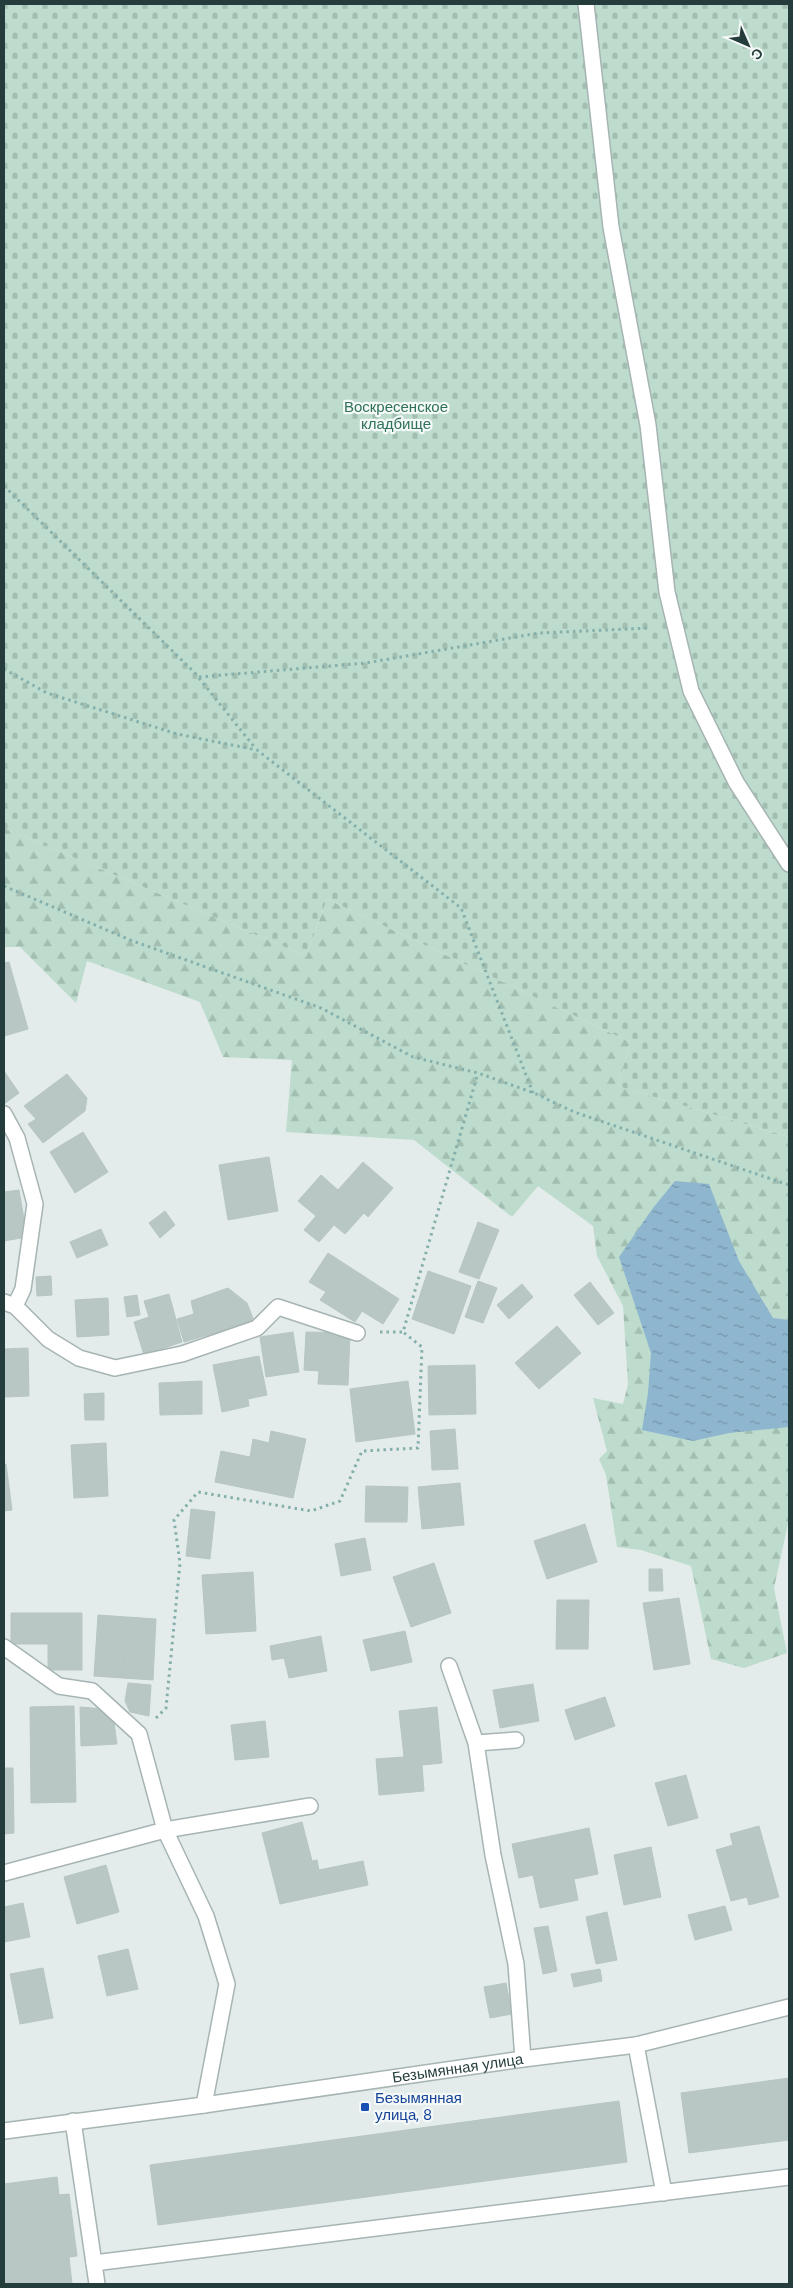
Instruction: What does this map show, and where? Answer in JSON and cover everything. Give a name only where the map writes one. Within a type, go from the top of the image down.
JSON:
[{"type":"street","points":[[586,4],[611,227],[648,425],[666,592],[691,691],[736,782],[789,864]]},
{"type":"street","points":[[4,1114],[17,1138],[36,1204],[23,1289],[9,1304],[48,1339],[79,1358],[115,1368],[182,1354],[257,1328],[278,1307],[357,1333]]},
{"type":"street","points":[[4,1647],[59,1686],[92,1691],[139,1734],[165,1830],[206,1916],[227,1984],[204,2106]]},
{"type":"street","points":[[448,1666],[476,1743],[493,1854],[516,1964],[523,2059]]},
{"type":"street","points":[[476,1743],[516,1740]]},
{"type":"street","points":[[4,1873],[165,1830],[310,1806]]},
{"type":"street","name":"Безымянная улица","points":[[4,2131],[204,2106],[523,2059],[636,2046],[789,2008]]},
{"type":"street","points":[[636,2046],[664,2192]]},
{"type":"street","points":[[73,2122],[97,2284]]},
{"type":"street","points":[[94,2263],[789,2177]]},
{"type":"path","points":[[4,486],[199,677],[256,750],[461,908],[534,1094]]},
{"type":"path","points":[[199,677],[366,663],[539,632],[675,628]]},
{"type":"path","points":[[4,669],[47,693],[176,734],[256,750]]},
{"type":"path","points":[[4,886],[130,940],[321,1008],[413,1057],[478,1074],[534,1094],[574,1112],[789,1185]]},
{"type":"path","points":[[404,1332],[478,1074]]},
{"type":"path","points":[[139,1734],[166,1708],[180,1563],[174,1520],[198,1492],[311,1511],[340,1501],[362,1450],[418,1448],[422,1347],[404,1332],[357,1333]]},
{"type":"green space","name":"Воскресенское кладбище","points":[[4,4],[789,4],[789,1137],[618,1086],[630,1042],[327,899],[306,956],[4,828]]},
{"type":"green space","points":[[4,828],[306,956],[327,899],[630,1042],[618,1086],[789,1137],[789,1519],[774,1588],[787,1653],[744,1668],[711,1659],[691,1566],[641,1550],[617,1547],[606,1475],[599,1459],[607,1451],[593,1398],[623,1404],[628,1384],[623,1306],[597,1256],[593,1226],[538,1186],[512,1217],[414,1140],[286,1132],[292,1060],[223,1057],[200,1002],[87,961],[76,1003],[20,947],[4,947]]},
{"type":"water","points":[[675,1181],[709,1184],[739,1261],[773,1318],[789,1320],[789,1427],[729,1433],[693,1441],[642,1430],[648,1393],[651,1353],[619,1257],[653,1208]]},
{"type":"building","points":[[9,962],[28,1029],[4,1036],[4,963]]},
{"type":"building","points":[[4,1071],[19,1093],[4,1104]]},
{"type":"building","points":[[67,1074],[87,1098],[85,1111],[43,1143],[28,1124],[36,1119],[24,1106]]},
{"type":"building","points":[[83,1132],[108,1172],[75,1193],[50,1152]]},
{"type":"building","points":[[269,1157],[278,1211],[228,1220],[219,1165]]},
{"type":"building","points":[[363,1162],[393,1188],[368,1217],[364,1213],[345,1234],[334,1225],[319,1242],[304,1230],[316,1216],[298,1201],[321,1175],[338,1190]]},
{"type":"building","points":[[19,1190],[27,1237],[4,1241],[4,1192]]},
{"type":"building","points":[[165,1211],[175,1225],[160,1238],[149,1223]]},
{"type":"building","points":[[478,1222],[499,1230],[479,1279],[459,1272]]},
{"type":"building","points":[[101,1229],[108,1245],[77,1258],[70,1242]]},
{"type":"building","points":[[328,1253],[399,1299],[383,1324],[362,1311],[355,1322],[320,1300],[326,1292],[309,1282]]},
{"type":"building","points":[[428,1271],[471,1286],[454,1334],[412,1319]]},
{"type":"building","points":[[51,1276],[52,1295],[37,1296],[36,1277]]},
{"type":"building","points":[[478,1281],[497,1288],[483,1323],[465,1317]]},
{"type":"building","points":[[590,1282],[614,1313],[598,1325],[574,1295]]},
{"type":"building","points":[[522,1284],[533,1297],[509,1319],[497,1305]]},
{"type":"building","points":[[228,1288],[247,1303],[254,1321],[184,1342],[177,1319],[194,1314],[191,1301]]},
{"type":"building","points":[[169,1294],[182,1342],[144,1355],[134,1322],[149,1317],[144,1301]]},
{"type":"building","points":[[137,1295],[140,1315],[127,1317],[124,1297]]},
{"type":"building","points":[[108,1298],[109,1335],[77,1337],[75,1300]]},
{"type":"building","points":[[557,1326],[581,1353],[539,1389],[515,1363]]},
{"type":"building","points":[[293,1332],[299,1372],[266,1377],[260,1337]]},
{"type":"building","points":[[306,1332],[350,1333],[348,1385],[318,1384],[319,1371],[304,1370]]},
{"type":"building","points":[[28,1348],[29,1396],[4,1397],[4,1349]]},
{"type":"building","points":[[259,1356],[267,1395],[248,1399],[249,1406],[222,1412],[213,1365]]},
{"type":"building","points":[[475,1365],[476,1414],[429,1415],[428,1366]]},
{"type":"building","points":[[202,1381],[202,1414],[160,1415],[159,1383]]},
{"type":"building","points":[[408,1381],[415,1434],[356,1442],[350,1389]]},
{"type":"building","points":[[104,1393],[104,1420],[85,1420],[84,1394]]},
{"type":"building","points":[[455,1429],[458,1469],[432,1470],[430,1431]]},
{"type":"building","points":[[271,1431],[306,1439],[293,1498],[215,1482],[221,1451],[250,1457],[253,1439],[269,1443]]},
{"type":"building","points":[[106,1443],[108,1496],[74,1498],[71,1445]]},
{"type":"building","points":[[4,1464],[6,1464],[12,1510],[4,1511]]},
{"type":"building","points":[[460,1483],[464,1525],[422,1529],[418,1487]]},
{"type":"building","points":[[366,1486],[408,1487],[407,1522],[365,1522]]},
{"type":"building","points":[[191,1509],[215,1512],[210,1559],[186,1556]]},
{"type":"building","points":[[585,1524],[597,1562],[547,1579],[534,1541]]},
{"type":"building","points":[[365,1538],[371,1570],[341,1576],[335,1544]]},
{"type":"building","points":[[434,1563],[451,1613],[411,1627],[393,1577]]},
{"type":"building","points":[[649,1569],[662,1569],[663,1591],[649,1591]]},
{"type":"building","points":[[253,1572],[256,1631],[206,1634],[202,1575]]},
{"type":"building","points":[[679,1598],[690,1664],[654,1670],[643,1603]]},
{"type":"building","points":[[557,1600],[589,1600],[588,1649],[556,1649]]},
{"type":"building","points":[[11,1613],[82,1613],[82,1670],[48,1670],[48,1644],[11,1644]]},
{"type":"building","points":[[98,1615],[127,1617],[123,1678],[94,1676]]},
{"type":"building","points":[[127,1617],[156,1619],[153,1680],[123,1678]]},
{"type":"building","points":[[405,1631],[412,1662],[371,1671],[363,1640]]},
{"type":"building","points":[[321,1636],[327,1671],[289,1678],[284,1658],[272,1660],[270,1646]]},
{"type":"building","points":[[128,1683],[151,1685],[149,1716],[130,1712],[125,1701]]},
{"type":"building","points":[[533,1684],[539,1721],[500,1728],[493,1690]]},
{"type":"building","points":[[605,1697],[615,1726],[575,1740],[565,1710]]},
{"type":"building","points":[[74,1706],[76,1802],[31,1803],[30,1707]]},
{"type":"building","points":[[80,1707],[104,1709],[114,1723],[117,1744],[81,1746]]},
{"type":"building","points":[[437,1707],[442,1763],[422,1765],[424,1791],[379,1795],[376,1759],[404,1757],[399,1711]]},
{"type":"building","points":[[265,1721],[269,1757],[235,1760],[231,1725]]},
{"type":"building","points":[[4,1768],[13,1768],[14,1833],[4,1834]]},
{"type":"building","points":[[686,1775],[698,1818],[668,1826],[655,1783]]},
{"type":"building","points":[[302,1822],[312,1861],[317,1860],[319,1870],[363,1861],[368,1885],[280,1904],[262,1833]]},
{"type":"building","points":[[759,1826],[779,1897],[749,1905],[747,1897],[731,1901],[716,1850],[733,1845],[730,1834]]},
{"type":"building","points":[[589,1828],[598,1874],[574,1879],[578,1900],[540,1908],[533,1875],[519,1878],[512,1844]]},
{"type":"building","points":[[651,1847],[661,1897],[624,1905],[614,1855]]},
{"type":"building","points":[[106,1865],[119,1912],[77,1924],[64,1877]]},
{"type":"building","points":[[23,1903],[30,1937],[4,1942],[4,1907]]},
{"type":"building","points":[[725,1906],[732,1930],[695,1940],[688,1915]]},
{"type":"building","points":[[607,1912],[617,1960],[596,1964],[586,1917]]},
{"type":"building","points":[[548,1926],[557,1971],[543,1974],[534,1928]]},
{"type":"building","points":[[128,1949],[138,1989],[107,1996],[98,1956]]},
{"type":"building","points":[[43,1968],[53,2018],[20,2024],[10,1974]]},
{"type":"building","points":[[600,1969],[602,1981],[574,1987],[571,1974]]},
{"type":"building","points":[[506,1983],[512,2014],[490,2018],[484,1987]]},
{"type":"building","points":[[789,2078],[789,2140],[689,2153],[681,2093]]},
{"type":"building","points":[[619,2101],[627,2162],[158,2225],[150,2165]]},
{"type":"building","points":[[57,2177],[59,2195],[69,2194],[77,2256],[69,2257],[72,2284],[4,2284],[4,2184]]},
{"type":"place","name":"Безымянная улица, 8","points":[[365,2107]]}]
